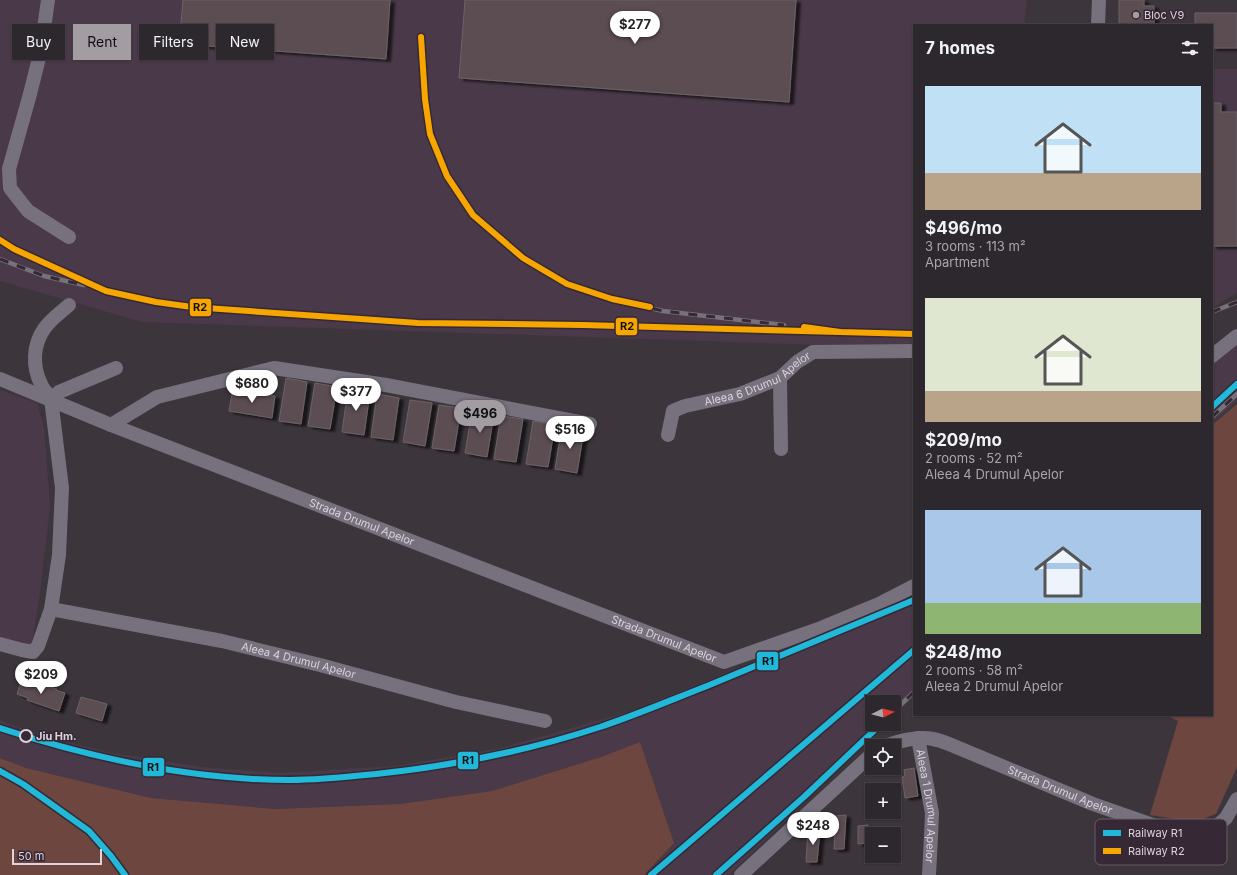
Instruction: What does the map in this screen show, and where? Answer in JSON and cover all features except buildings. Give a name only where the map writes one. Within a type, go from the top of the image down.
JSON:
[{"type":"street","points":[[48,0],[41,50],[9,169],[10,188],[28,211],[69,237]]},
{"type":"street","points":[[1095,23],[1099,0]]},
{"type":"street","points":[[0,644],[33,652],[38,646],[51,609],[59,555],[62,488],[51,399],[40,383],[35,363],[35,352],[44,330],[50,322],[69,305]]},
{"type":"street","points":[[1213,355],[1237,336]]},
{"type":"street","name":"Aleea 6 Drumul Apelor","points":[[668,435],[673,411],[685,406],[740,394],[780,378],[797,362],[813,352],[913,351]]},
{"type":"street","points":[[51,399],[59,392],[116,368]]},
{"type":"street","points":[[111,425],[157,397],[274,368],[386,386],[590,424]]},
{"type":"street","points":[[780,378],[781,449]]},
{"type":"street","name":"Strada Drumul Apelor","points":[[0,379],[111,425],[724,662],[821,628],[879,604],[913,587]]},
{"type":"street","name":"Aleea 4 Drumul Apelor","points":[[51,609],[222,641],[320,665],[456,702],[545,721]]},
{"type":"street","name":"Strada Drumul Apelor","points":[[901,741],[918,738],[934,739],[944,742],[1093,804],[1136,819]]},
{"type":"street","name":"Aleea 1 Drumul Apelor","points":[[918,738],[932,813],[929,875]]},
{"type":"street","points":[[741,875],[865,760]]},
{"type":"street","name":"Strada Drumul Apelor","points":[[1225,819],[1237,799]]},
{"type":"shaded area","points":[[0,0],[1027,0],[1024,24],[913,24],[913,348],[142,322],[0,281]]},
{"type":"shaded area","points":[[1213,69],[1237,69],[1237,293],[1213,307]]},
{"type":"shaded area","points":[[1237,342],[1237,401],[1213,422],[1213,363]]},
{"type":"shaded area","points":[[0,390],[37,403],[44,427],[50,506],[40,593],[31,649],[0,640]]},
{"type":"shaded area","points":[[1237,404],[1237,767],[1216,814],[1202,819],[1175,819],[1150,815],[1178,721],[1168,716],[1213,716],[1213,424]]},
{"type":"shaded area","points":[[913,592],[913,697],[901,708],[901,695],[865,695],[865,731],[878,731],[870,739],[865,739],[865,743],[729,875],[644,875],[674,843],[640,743],[604,756],[492,791],[400,804],[275,809],[151,798],[26,768],[0,758],[0,720],[30,732],[107,752],[201,767],[280,773],[396,766],[501,748],[628,712],[890,606]]},
{"type":"shaded area","points":[[640,742],[674,843],[644,875],[0,875],[0,758],[26,768],[151,798],[275,809],[400,804],[492,791],[604,756]]},
{"type":"railway","points":[[421,37],[425,99],[430,134],[447,176],[473,215],[523,258],[567,284],[612,299],[663,311],[784,325]]},
{"type":"railway","points":[[0,240],[14,249],[106,291],[156,302],[192,307],[418,323],[583,325],[840,332]]},
{"type":"railway","points":[[0,259],[44,276],[84,285]]},
{"type":"railway","points":[[1213,312],[1237,302]]},
{"type":"railway","points":[[834,331],[913,334]]},
{"type":"railway","points":[[1213,416],[1237,394]]},
{"type":"railway","points":[[651,875],[913,651]]},
{"type":"railway","points":[[901,704],[913,693]]},
{"type":"railway","points":[[716,875],[805,796],[874,731]]},
{"type":"railway","points":[[0,771],[23,784],[89,831],[125,875]]},
{"type":"rail line","name":"R2","points":[[421,37],[425,99],[430,134],[447,176],[473,215],[523,258],[567,284],[612,299],[650,307]]},
{"type":"rail line","name":"R2","points":[[0,240],[14,249],[106,291],[156,302],[192,307],[418,323],[583,325],[840,332]]},
{"type":"rail line","name":"R2","points":[[804,327],[840,332],[913,334]]},
{"type":"rail line","name":"R1","points":[[1213,406],[1237,384]]},
{"type":"rail line","name":"R1","points":[[0,728],[106,758],[216,776],[253,779],[301,780],[344,777],[433,767],[517,750],[573,736],[600,727],[707,686],[913,600]]},
{"type":"rail line","name":"R1","points":[[651,875],[913,651]]},
{"type":"rail line","name":"R1","points":[[716,875],[805,796],[874,731]]},
{"type":"rail line","name":"R1","points":[[0,771],[23,784],[89,831],[125,875]]},
{"type":"place","name":"Bloc V9","points":[[1136,15]]},
{"type":"place","name":"Jiu Hm.","points":[[26,736]]}]
